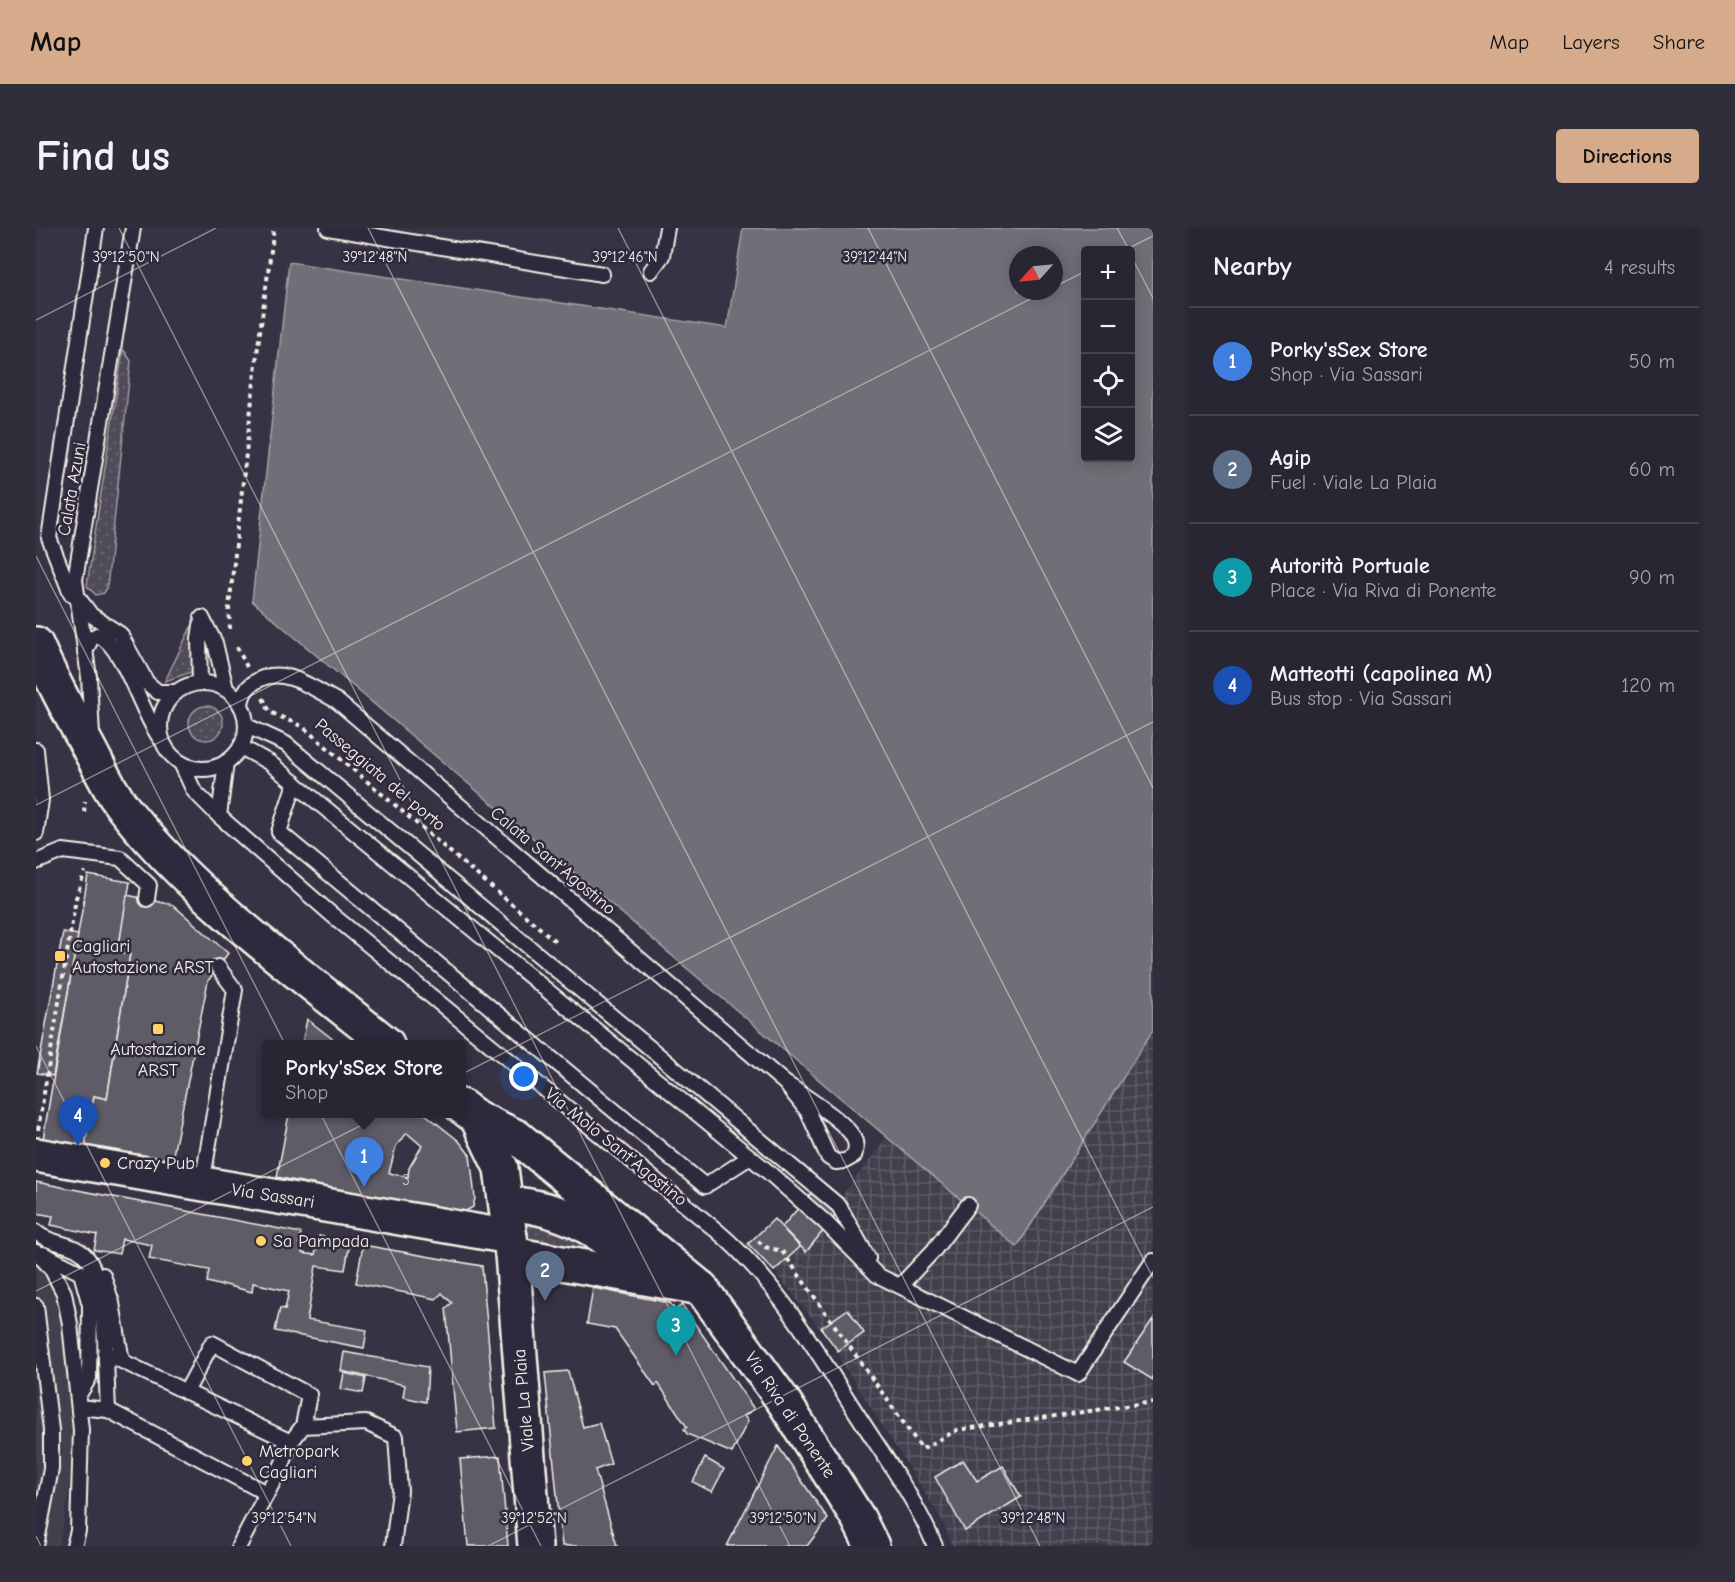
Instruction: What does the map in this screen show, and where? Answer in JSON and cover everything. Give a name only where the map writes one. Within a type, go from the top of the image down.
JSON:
[{"type":"main road","points":[[36,644],[120,804],[178,867],[237,921],[382,1040]]},
{"type":"main road","points":[[469,1112],[501,1168],[506,1203],[519,1250]]},
{"type":"main road","points":[[469,1112],[517,1137],[701,1288]]},
{"type":"main road","name":"Via Sassari","points":[[37,1146],[202,1184],[456,1226],[519,1250],[701,1288]]},
{"type":"main road","name":"Via Sassari","points":[[506,1203],[535,1205],[588,1225],[658,1279]]},
{"type":"main road","name":"Viale La Plaia","points":[[519,1250],[536,1546]]},
{"type":"main road","name":"Via Riva di Ponente","points":[[701,1288],[784,1402],[858,1518],[872,1546]]},
{"type":"lane","points":[[96,228],[49,538],[79,606],[120,634],[147,683],[158,692],[175,693],[200,682],[214,683],[226,689],[241,704]]},
{"type":"lane","name":"Calata Azuni","points":[[93,756],[85,652],[75,580],[133,228]]},
{"type":"lane","points":[[328,228],[603,273]]},
{"type":"lane","points":[[651,271],[662,256],[667,228]]},
{"type":"lane","points":[[200,682],[199,639],[202,618],[215,643],[226,689]]},
{"type":"lane","points":[[85,652],[91,639],[97,635],[112,645],[122,659],[147,720],[171,755],[182,763],[206,769],[226,762],[241,747],[247,726],[241,704],[243,692],[255,682]]},
{"type":"lane","name":"Calata Sant'Agostino","points":[[255,682],[276,674],[291,678],[337,701],[785,1083],[813,1102],[853,1135],[856,1146],[854,1155],[845,1161],[836,1162],[828,1156],[808,1112],[785,1083]]},
{"type":"lane","points":[[164,743],[160,729],[161,716],[175,693]]},
{"type":"lane","points":[[247,726],[286,744],[839,1206],[877,1275]]},
{"type":"lane","points":[[241,747],[270,763],[295,783],[750,1156],[825,1222],[877,1275],[1078,1374],[1153,1261]]},
{"type":"lane","points":[[36,750],[41,800],[36,833]]},
{"type":"lane","points":[[219,816],[226,762]]},
{"type":"lane","name":"Via Molo Sant'Agostino","points":[[182,763],[194,791],[219,816],[331,914],[725,1238],[764,1277],[792,1314],[912,1498],[935,1546]]},
{"type":"lane","points":[[295,783],[279,832],[698,1181],[705,1186],[750,1156]]},
{"type":"lane","points":[[36,862],[63,851],[120,858],[149,885],[147,899]]},
{"type":"lane","points":[[202,1184],[235,990],[218,967]]},
{"type":"lane","points":[[900,1286],[934,1250],[968,1205]]},
{"type":"lane","points":[[36,1232],[42,1238],[75,1247],[103,1273],[112,1303],[122,1361]]},
{"type":"lane","points":[[36,1251],[51,1268],[64,1293],[81,1430],[78,1532],[74,1546]]},
{"type":"lane","points":[[36,1251],[81,1273],[89,1297],[89,1378],[78,1402]]},
{"type":"lane","points":[[89,1259],[101,1303],[108,1410]]},
{"type":"lane","points":[[36,1306],[51,1430],[51,1469],[36,1546]]},
{"type":"lane","points":[[186,1392],[212,1342],[309,1395],[303,1426],[291,1442],[254,1522],[239,1546]]},
{"type":"lane","points":[[105,1353],[291,1442]]},
{"type":"lane","points":[[78,1402],[108,1410],[266,1493]]},
{"type":"lane","points":[[303,1426],[366,1423],[396,1437],[400,1491],[393,1546]]},
{"type":"path","name":"Passeggiata del porto","points":[[274,228],[257,354],[229,608],[233,640],[270,712],[303,727],[563,948]]},
{"type":"path","points":[[37,1146],[76,898],[85,871]]},
{"type":"path","points":[[750,1234],[765,1247],[782,1251],[922,1449],[957,1430],[1153,1402]]},
{"type":"shaded area","points":[[743,228],[1153,228],[1153,1030],[1017,1247],[252,601],[289,262],[727,328]]},
{"type":"shaded area","points":[[123,349],[131,361],[107,588],[104,593],[96,595],[87,586]]},
{"type":"shaded area","points":[[191,627],[200,669],[165,681]]},
{"type":"shaded area","points":[[206,706],[218,711],[223,723],[218,735],[206,740],[194,735],[189,723],[194,711]]},
{"type":"shaded area","points":[[1153,1030],[1153,1546],[952,1546],[942,1520],[841,1361],[838,1351],[774,1271],[748,1244],[774,1219],[782,1227],[839,1200],[887,1137],[1017,1246]]},
{"type":"shaded area","points":[[523,1220],[574,1234],[611,1263],[526,1247]]},
{"type":"shaded area","points":[[36,1228],[59,1304],[73,1421],[68,1498],[59,1546],[36,1546]]},
{"type":"building","points":[[88,875],[130,882],[118,952],[130,954],[107,1099],[94,1096],[85,1146],[43,1139]]},
{"type":"building","points":[[127,895],[173,905],[228,953],[208,981],[172,1160],[85,1146],[94,1096],[107,1099],[130,954],[118,952]]},
{"type":"building","points":[[63,932],[78,935],[53,1076],[37,1073]]},
{"type":"building","points":[[307,1019],[334,1040],[303,1040]]},
{"type":"building","points":[[288,1118],[430,1118],[459,1141],[470,1155],[475,1198],[473,1207],[459,1215],[277,1177]],"holes":[[[407,1133],[422,1146],[409,1168],[408,1177],[389,1173],[396,1146]]]},
{"type":"building","points":[[36,1182],[301,1233],[299,1244],[303,1245],[302,1253],[315,1255],[319,1236],[350,1242],[345,1270],[316,1266],[307,1320],[367,1330],[364,1348],[275,1331],[280,1308],[285,1309],[289,1291],[253,1283],[252,1292],[207,1282],[209,1270],[149,1259],[152,1245],[122,1239],[119,1254],[94,1250],[97,1235],[51,1225],[53,1216],[36,1213]]},
{"type":"building","points":[[819,1184],[844,1205],[806,1252],[782,1227]]},
{"type":"building","points":[[774,1219],[800,1247],[774,1271],[748,1244]]},
{"type":"building","points":[[363,1245],[482,1266],[496,1428],[457,1432],[446,1308],[452,1303],[442,1293],[436,1299],[356,1283]]},
{"type":"building","points":[[593,1288],[670,1303],[675,1310],[682,1305],[754,1409],[744,1416],[748,1421],[732,1453],[687,1434],[684,1429],[687,1427],[658,1383],[655,1386],[615,1329],[587,1324]]},
{"type":"building","points":[[848,1309],[864,1333],[838,1351],[821,1328]]},
{"type":"building","points":[[1153,1319],[1153,1380],[1124,1362]]},
{"type":"building","points":[[344,1352],[428,1367],[426,1402],[403,1397],[405,1385],[341,1371]]},
{"type":"building","points":[[568,1371],[583,1427],[599,1423],[611,1464],[595,1470],[617,1546],[562,1546],[545,1373]]},
{"type":"building","points":[[344,1373],[366,1378],[363,1393],[341,1389]]},
{"type":"building","points":[[778,1446],[828,1519],[807,1546],[727,1546]]},
{"type":"building","points":[[500,1456],[508,1546],[468,1546],[460,1459]]},
{"type":"building","points":[[705,1458],[724,1469],[712,1492],[693,1482]]},
{"type":"building","points":[[963,1460],[977,1481],[1003,1466],[1021,1497],[965,1531],[935,1477]]},
{"type":"place","name":"Cagliari Autostazione ARST","points":[[60,956]]},
{"type":"place","name":"Autostazione ARST","points":[[158,1029]]},
{"type":"place","name":"Matteotti (capolinea M)","points":[[78,1146]]},
{"type":"place","name":"Crazy Pub","points":[[105,1163]]},
{"type":"place","name":"Porky'sSex Store","points":[[364,1187]]},
{"type":"place","name":"Sa Pampada","points":[[261,1241]]},
{"type":"place","name":"Agip","points":[[545,1301]]},
{"type":"place","name":"Autorità Portuale","points":[[676,1356]]},
{"type":"place","name":"Metropark Cagliari","points":[[247,1461]]}]
